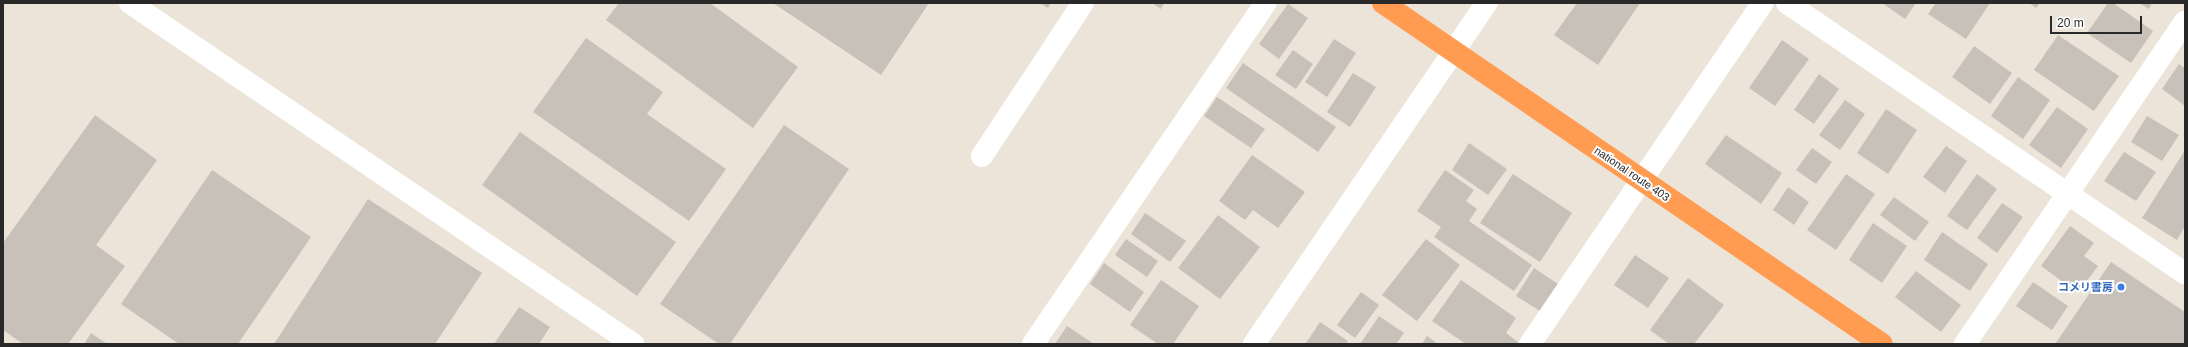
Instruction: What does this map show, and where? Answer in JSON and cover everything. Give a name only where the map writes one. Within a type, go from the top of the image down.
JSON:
[{"type":"highway","name":"national route 403","points":[[1383,3],[1453,53],[1882,344]]},
{"type":"street","points":[[130,3],[633,344]]},
{"type":"street","points":[[982,156],[1083,3]]},
{"type":"street","points":[[1033,344],[1266,3]]},
{"type":"street","points":[[1254,344],[1487,3]]},
{"type":"street","points":[[1530,344],[1763,3]]},
{"type":"street","points":[[1787,3],[2185,273]]},
{"type":"street","points":[[1965,344],[2185,22]]},
{"type":"building","points":[[619,3],[710,3],[798,67],[753,128],[606,20]]},
{"type":"building","points":[[773,3],[929,3],[881,75]]},
{"type":"building","points":[[1040,3],[1051,3],[1048,8]]},
{"type":"building","points":[[1152,3],[1164,3],[1161,9]]},
{"type":"building","points":[[1577,3],[1640,3],[1598,65],[1554,35]]},
{"type":"building","points":[[1882,3],[1916,3],[1905,19]]},
{"type":"building","points":[[1936,3],[1990,3],[1966,39],[1928,14]]},
{"type":"building","points":[[2029,3],[2040,3],[2036,8]]},
{"type":"building","points":[[2108,3],[2113,3],[2153,31],[2131,63],[2087,33]]},
{"type":"building","points":[[2139,3],[2152,3],[2149,9]]},
{"type":"building","points":[[1288,4],[1308,18],[1279,59],[1259,44]]},
{"type":"building","points":[[2058,35],[2119,76],[2094,111],[2034,70]]},
{"type":"building","points":[[586,38],[663,92],[647,114],[726,169],[689,221],[533,112]]},
{"type":"building","points":[[1334,39],[1356,53],[1327,97],[1305,82]]},
{"type":"building","points":[[1782,40],[1809,59],[1775,106],[1749,88]]},
{"type":"building","points":[[1974,46],[2012,73],[1990,104],[1952,77]]},
{"type":"building","points":[[1293,50],[1313,64],[1296,89],[1275,75]]},
{"type":"building","points":[[1243,63],[1336,127],[1318,152],[1226,88]]},
{"type":"building","points":[[2179,64],[2185,68],[2185,106],[2162,89]]},
{"type":"building","points":[[1353,73],[1376,87],[1350,127],[1327,112]]},
{"type":"building","points":[[1819,74],[1839,89],[1814,124],[1794,110]]},
{"type":"building","points":[[2018,77],[2050,100],[2023,139],[1991,116]]},
{"type":"building","points":[[1217,97],[1265,129],[1251,148],[1204,116]]},
{"type":"building","points":[[1845,100],[1865,114],[1840,150],[1819,135]]},
{"type":"building","points":[[2057,107],[2088,129],[2061,168],[2029,145]]},
{"type":"building","points":[[1886,109],[1917,130],[1888,174],[1857,153]]},
{"type":"building","points":[[95,115],[157,160],[96,245],[125,266],[68,344],[23,344],[3,330],[3,243]]},
{"type":"building","points":[[2147,116],[2179,135],[2162,161],[2131,142]]},
{"type":"building","points":[[784,125],[849,169],[730,344],[719,344],[660,304]]},
{"type":"building","points":[[520,132],[676,242],[637,296],[482,185]]},
{"type":"building","points":[[1726,135],[1782,173],[1761,204],[1705,164]]},
{"type":"building","points":[[1469,143],[1507,169],[1488,195],[1452,170]]},
{"type":"building","points":[[1946,146],[1967,161],[1945,193],[1923,177]]},
{"type":"building","points":[[1812,148],[1832,162],[1816,184],[1796,170]]},
{"type":"building","points":[[2185,150],[2185,226],[2177,240],[2142,218]]},
{"type":"building","points":[[2124,152],[2156,172],[2136,201],[2104,181]]},
{"type":"building","points":[[1252,155],[1305,192],[1278,228],[1253,210],[1245,220],[1219,201]]},
{"type":"building","points":[[212,170],[311,237],[238,344],[179,344],[121,304]]},
{"type":"building","points":[[1445,170],[1474,190],[1466,201],[1477,209],[1469,221],[1532,265],[1514,291],[1434,237],[1441,227],[1417,211]]},
{"type":"building","points":[[1513,174],[1572,213],[1540,262],[1480,223]]},
{"type":"building","points":[[1846,174],[1875,194],[1836,250],[1807,230]]},
{"type":"building","points":[[1977,174],[1997,189],[1967,230],[1947,216]]},
{"type":"building","points":[[1788,187],[1809,202],[1794,225],[1773,210]]},
{"type":"building","points":[[1894,197],[1929,222],[1915,241],[1880,215]]},
{"type":"building","points":[[368,199],[482,273],[435,344],[274,344]]},
{"type":"building","points":[[2002,203],[2023,217],[1997,253],[1977,238]]},
{"type":"building","points":[[1145,213],[1186,241],[1170,262],[1131,234]]},
{"type":"building","points":[[1218,215],[1260,247],[1220,299],[1178,268]]},
{"type":"building","points":[[1873,223],[1907,246],[1882,283],[1849,260]]},
{"type":"building","points":[[2070,226],[2094,243],[2084,256],[2098,266],[2078,293],[2041,266]]},
{"type":"building","points":[[1942,232],[1988,264],[1970,291],[1924,260]]},
{"type":"building","points":[[1126,239],[1158,261],[1147,277],[1115,255]]},
{"type":"building","points":[[1426,239],[1460,265],[1417,321],[1382,295]]},
{"type":"building","points":[[1635,255],[1669,278],[1648,308],[1614,285]]},
{"type":"building","name":"コメリ書房","points":[[2111,262],[2185,312],[2185,344],[2055,344]]},
{"type":"building","points":[[1104,263],[1144,292],[1130,312],[1090,284]]},
{"type":"building","points":[[1534,268],[1558,284],[1540,311],[1516,296]]},
{"type":"building","points":[[1916,271],[1961,305],[1941,332],[1895,297]]},
{"type":"building","points":[[1688,278],[1724,305],[1694,344],[1669,344],[1650,330]]},
{"type":"building","points":[[1161,280],[1199,306],[1173,344],[1158,344],[1130,325]]},
{"type":"building","points":[[1461,280],[1516,318],[1506,333],[1518,342],[1517,344],[1466,344],[1432,321]]},
{"type":"building","points":[[2033,282],[2068,306],[2052,330],[2016,306]]},
{"type":"building","points":[[1361,292],[1379,305],[1355,338],[1337,325]]},
{"type":"building","points":[[519,307],[550,327],[539,344],[494,344]]},
{"type":"building","points":[[1379,316],[1404,333],[1396,344],[1360,344]]},
{"type":"building","points":[[1320,322],[1348,341],[1346,344],[1306,343]]},
{"type":"building","points":[[1067,326],[1094,344],[1055,344]]},
{"type":"building","points":[[91,333],[107,344],[84,344]]},
{"type":"building","points":[[1427,336],[1438,344],[1422,344]]},
{"type":"place","name":"コメリ書房","points":[[2121,287]]}]
